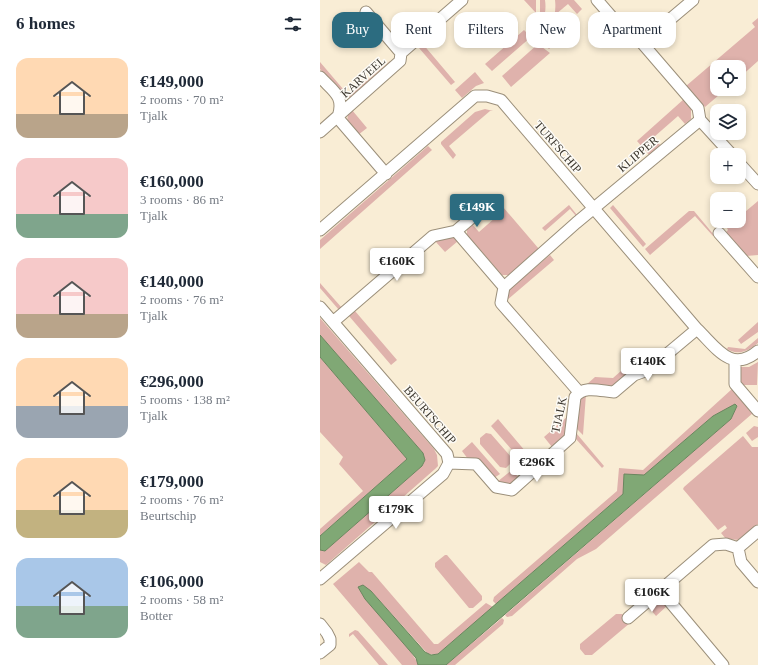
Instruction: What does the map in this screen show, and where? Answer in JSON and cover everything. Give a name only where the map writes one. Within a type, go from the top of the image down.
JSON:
[{"type":"street","name":"KARVEEL","points":[[320,132],[400,61],[401,53],[462,0]]},
{"type":"street","points":[[597,0],[607,12]]},
{"type":"street","points":[[676,14],[693,0]]},
{"type":"street","name":"KARVEEL","points":[[383,32],[401,53]]},
{"type":"street","points":[[646,48],[698,108],[700,120],[726,148]]},
{"type":"street","name":"KARVEEL","points":[[320,77],[340,99],[341,106],[337,117]]},
{"type":"street","name":"TURFSCHIP","points":[[320,230],[475,96],[487,96],[501,100],[697,329],[725,357],[735,361]]},
{"type":"street","points":[[337,117],[386,174]]},
{"type":"street","name":"KLIPPER","points":[[594,209],[700,120]]},
{"type":"street","points":[[746,171],[758,184]]},
{"type":"street","points":[[333,322],[433,236],[456,231],[483,208]]},
{"type":"street","points":[[456,231],[504,287],[594,209]]},
{"type":"street","points":[[719,233],[756,269]]},
{"type":"street","name":"TJALK","points":[[504,287],[501,303],[579,392]]},
{"type":"street","name":"BEURTSCHIP","points":[[320,308],[447,454],[449,463],[443,474],[320,580]]},
{"type":"street","name":"TJALK","points":[[449,463],[476,464],[496,487],[512,490],[570,438],[574,397],[579,392],[585,389],[614,392],[634,375],[648,370],[697,329]]},
{"type":"street","points":[[758,351],[750,358],[735,361],[733,380],[734,384],[758,411]]},
{"type":"street","points":[[738,548],[758,531]]},
{"type":"street","points":[[628,618],[713,545],[726,544],[738,548]]},
{"type":"street","points":[[738,548],[741,562],[758,582]]},
{"type":"street","points":[[660,590],[723,665]]},
{"type":"street","points":[[320,624],[330,639],[330,645],[320,653]]},
{"type":"shaded area","points":[[524,0],[536,0],[535,12]]},
{"type":"shaded area","points":[[540,0],[545,0],[545,12],[540,12]]},
{"type":"shaded area","points":[[555,0],[574,0],[582,9],[579,12],[575,12],[568,4],[558,12],[555,12]]},
{"type":"shaded area","points":[[758,18],[758,61],[746,72],[746,60],[716,60],[755,27],[752,23]]},
{"type":"shaded area","points":[[524,30],[526,32],[526,41],[492,71],[485,64],[503,48],[518,48],[518,35]]},
{"type":"shaded area","points":[[419,48],[426,48],[455,82],[451,85]]},
{"type":"shaded area","points":[[534,48],[543,48],[550,53],[511,87],[502,76]]},
{"type":"shaded area","points":[[390,61],[392,63],[353,97],[344,97],[320,69],[320,62],[349,96]]},
{"type":"shaded area","points":[[710,65],[710,96],[718,96],[705,107],[686,86]]},
{"type":"shaded area","points":[[475,72],[484,83],[476,86],[462,98],[455,90]]},
{"type":"shaded area","points":[[684,99],[691,108],[691,119],[685,124],[678,116],[654,137],[660,145],[649,155],[637,141]]},
{"type":"shaded area","points":[[485,109],[493,111],[490,111],[449,146],[456,155],[453,159],[441,142],[475,112]]},
{"type":"shaded area","points":[[352,110],[367,128],[358,135],[347,122],[348,114]]},
{"type":"shaded area","points":[[428,146],[432,150],[320,249],[320,240]]},
{"type":"shaded area","points":[[758,201],[758,255],[746,256],[725,233],[728,230],[727,228],[746,228],[746,211]]},
{"type":"shaded area","points":[[569,205],[577,215],[576,216],[570,209],[545,231],[542,228]]},
{"type":"shaded area","points":[[613,205],[646,244],[643,247],[610,208]]},
{"type":"shaded area","points":[[503,207],[539,249],[509,275],[502,275],[467,235],[467,228],[472,224],[479,232],[496,217],[491,211],[493,209],[499,210]]},
{"type":"shaded area","points":[[689,211],[694,211],[714,235],[713,236],[695,216],[650,255],[645,249]]},
{"type":"shaded area","points":[[453,237],[458,241],[445,252],[435,241]]},
{"type":"shaded area","points":[[550,255],[554,260],[506,301],[505,293]]},
{"type":"shaded area","points":[[320,283],[342,308],[339,310],[320,288]]},
{"type":"shaded area","points":[[355,311],[397,360],[391,365],[349,316]]},
{"type":"shaded area","points":[[320,318],[434,449],[437,455],[438,466],[326,565],[320,562],[320,550],[325,551],[422,466],[425,460],[423,453],[320,335]]},
{"type":"shaded area","points":[[758,322],[758,332],[741,344],[738,340]]},
{"type":"shaded area","points":[[320,335],[423,453],[425,460],[422,466],[325,551],[320,550],[320,536],[407,459],[320,357]]},
{"type":"shaded area","points":[[758,338],[758,343],[743,352],[736,352],[727,349],[728,347],[745,349]]},
{"type":"shaded area","points":[[320,357],[407,459],[320,536],[320,529],[363,491],[339,464],[343,457],[320,432]]},
{"type":"shaded area","points":[[637,357],[643,362],[643,369],[613,387],[586,385],[595,377],[613,378]]},
{"type":"shaded area","points":[[758,362],[757,385],[743,385],[739,380],[739,367],[749,367]]},
{"type":"shaded area","points":[[732,389],[753,413],[596,549],[577,559],[512,616],[507,617],[505,615],[731,419],[737,406],[713,416],[496,604],[493,601],[494,597],[617,491],[619,468],[643,470]]},
{"type":"shaded area","points":[[586,394],[583,435],[577,429],[579,400]]},
{"type":"shaded area","points":[[735,404],[737,406],[731,419],[446,665],[418,665],[416,658],[365,599],[358,587],[363,585],[371,591],[425,652],[431,655],[438,654],[623,494],[624,474],[644,475],[713,416]]},
{"type":"shaded area","points":[[568,416],[566,435],[552,447],[544,437]]},
{"type":"shaded area","points":[[498,419],[526,452],[519,458],[491,426]]},
{"type":"shaded area","points":[[754,426],[758,427],[758,437],[752,441],[746,433]]},
{"type":"shaded area","points":[[486,433],[491,434],[511,457],[511,463],[506,468],[500,467],[480,444],[480,438]]},
{"type":"shaded area","points":[[577,434],[604,466],[602,468],[576,439]]},
{"type":"shaded area","points":[[743,436],[752,447],[758,447],[758,524],[740,540],[726,539],[721,533],[727,528],[725,525],[718,530],[683,489]]},
{"type":"shaded area","points":[[472,442],[500,474],[494,478],[468,459],[462,451]]},
{"type":"shaded area","points":[[512,470],[518,477],[508,485],[497,482]]},
{"type":"shaded area","points":[[447,555],[482,596],[482,600],[473,608],[469,608],[435,567],[435,563]]},
{"type":"shaded area","points":[[359,562],[369,572],[372,572],[434,644],[438,644],[486,603],[493,607],[438,654],[428,654],[371,591],[418,663],[418,665],[402,665],[333,584]]},
{"type":"shaded area","points":[[661,600],[668,605],[656,616],[650,609]]},
{"type":"shaded area","points":[[616,614],[622,614],[630,623],[592,655],[585,655],[580,649],[580,644]]},
{"type":"shaded area","points":[[502,618],[504,620],[503,624],[455,665],[446,665]]},
{"type":"shaded area","points":[[355,630],[358,631],[388,665],[379,665],[353,634],[349,637],[349,634]]}]
